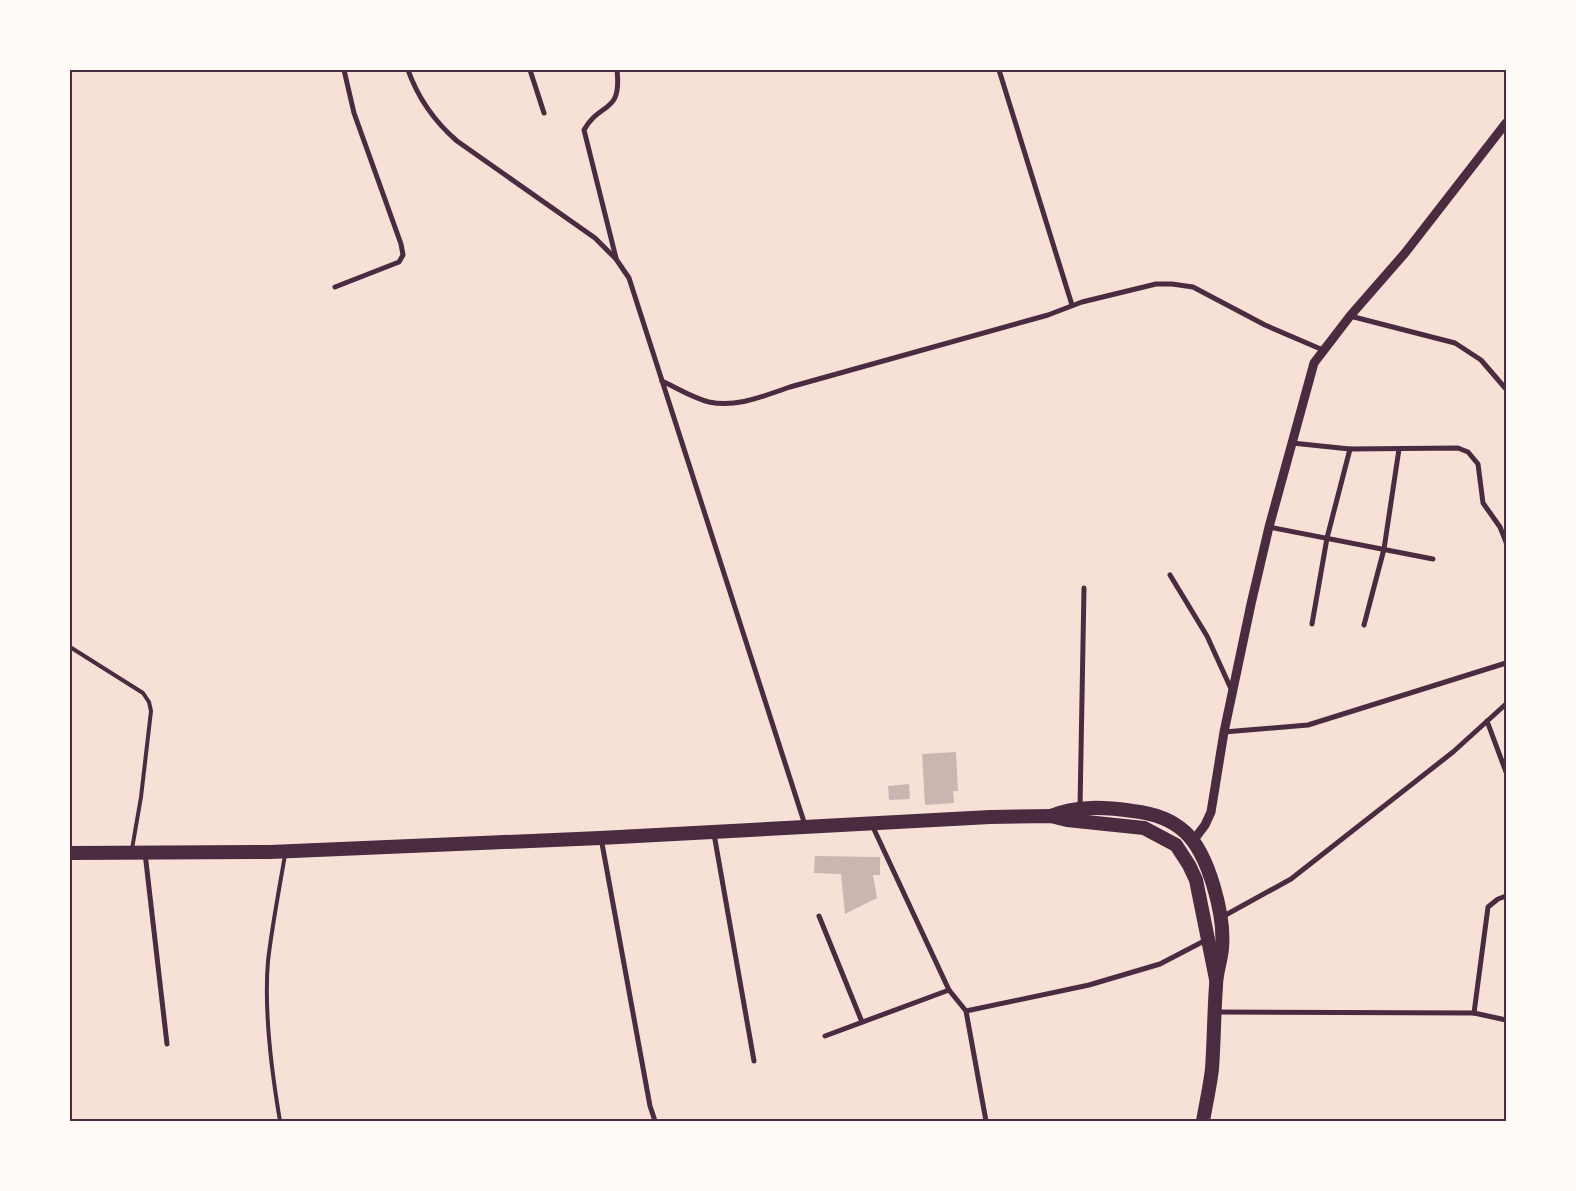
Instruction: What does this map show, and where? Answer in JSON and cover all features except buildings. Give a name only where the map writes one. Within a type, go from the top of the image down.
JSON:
[{"type":"highway","points":[[1051,816],[1063,811],[1080,808],[1120,809],[1151,814],[1174,824],[1192,841],[1209,873],[1220,919],[1222,948],[1216,979],[1212,1070],[1203,1121]]},
{"type":"highway","points":[[70,853],[286,852],[600,838],[871,822],[1051,816],[1067,820],[1144,828],[1176,846],[1189,865],[1196,880],[1216,979]]},
{"type":"street","points":[[335,287],[399,262],[403,255],[402,244],[354,114],[344,70]]},
{"type":"street","points":[[408,70],[414,86],[438,124],[457,142],[595,238],[616,259],[629,278],[805,826]]},
{"type":"street","points":[[530,70],[544,113]]},
{"type":"street","points":[[616,259],[584,130],[590,119],[612,106],[616,99],[619,84],[618,70]]},
{"type":"street","points":[[999,70],[1072,305]]},
{"type":"street","points":[[1192,841],[1205,825],[1211,812],[1232,691],[1269,527],[1314,363],[1350,316],[1406,252],[1506,123]]},
{"type":"street","points":[[662,381],[708,402],[727,404],[752,401],[790,387],[1048,315],[1072,305],[1156,284],[1193,287],[1265,325],[1323,350]]},
{"type":"street","points":[[1350,316],[1455,343],[1481,360],[1506,388]]},
{"type":"street","points":[[1291,443],[1350,449],[1458,448],[1468,452],[1478,464],[1483,503],[1500,527],[1506,542]]},
{"type":"street","points":[[1312,624],[1327,538],[1350,449]]},
{"type":"street","points":[[1364,624],[1384,549],[1399,449]]},
{"type":"street","points":[[1269,527],[1433,559]]},
{"type":"street","points":[[1170,575],[1200,621],[1232,691]]},
{"type":"street","points":[[1080,808],[1084,588]]},
{"type":"street","points":[[1224,732],[1308,725],[1506,663]]},
{"type":"street","points":[[1220,919],[1291,879],[1453,752],[1506,704]]},
{"type":"street","points":[[1487,721],[1506,772]]},
{"type":"street","points":[[871,822],[950,990],[966,1011],[986,1121]]},
{"type":"street","points":[[714,831],[754,1061]]},
{"type":"street","points":[[600,838],[650,1106],[655,1121]]},
{"type":"street","points":[[138,853],[167,1044]]},
{"type":"street","points":[[1474,1013],[1488,907],[1498,898],[1506,896]]},
{"type":"street","points":[[819,916],[862,1022]]},
{"type":"street","points":[[966,1011],[1088,985],[1152,966],[1208,939]]},
{"type":"street","points":[[825,1036],[950,990]]},
{"type":"street","points":[[1214,1012],[1474,1013],[1506,1020]]},
{"type":"lane","points":[[70,648],[143,693],[149,702],[151,711],[141,797],[138,853]]},
{"type":"lane","points":[[280,1121],[274,1088],[267,992],[268,962],[286,852]]}]
